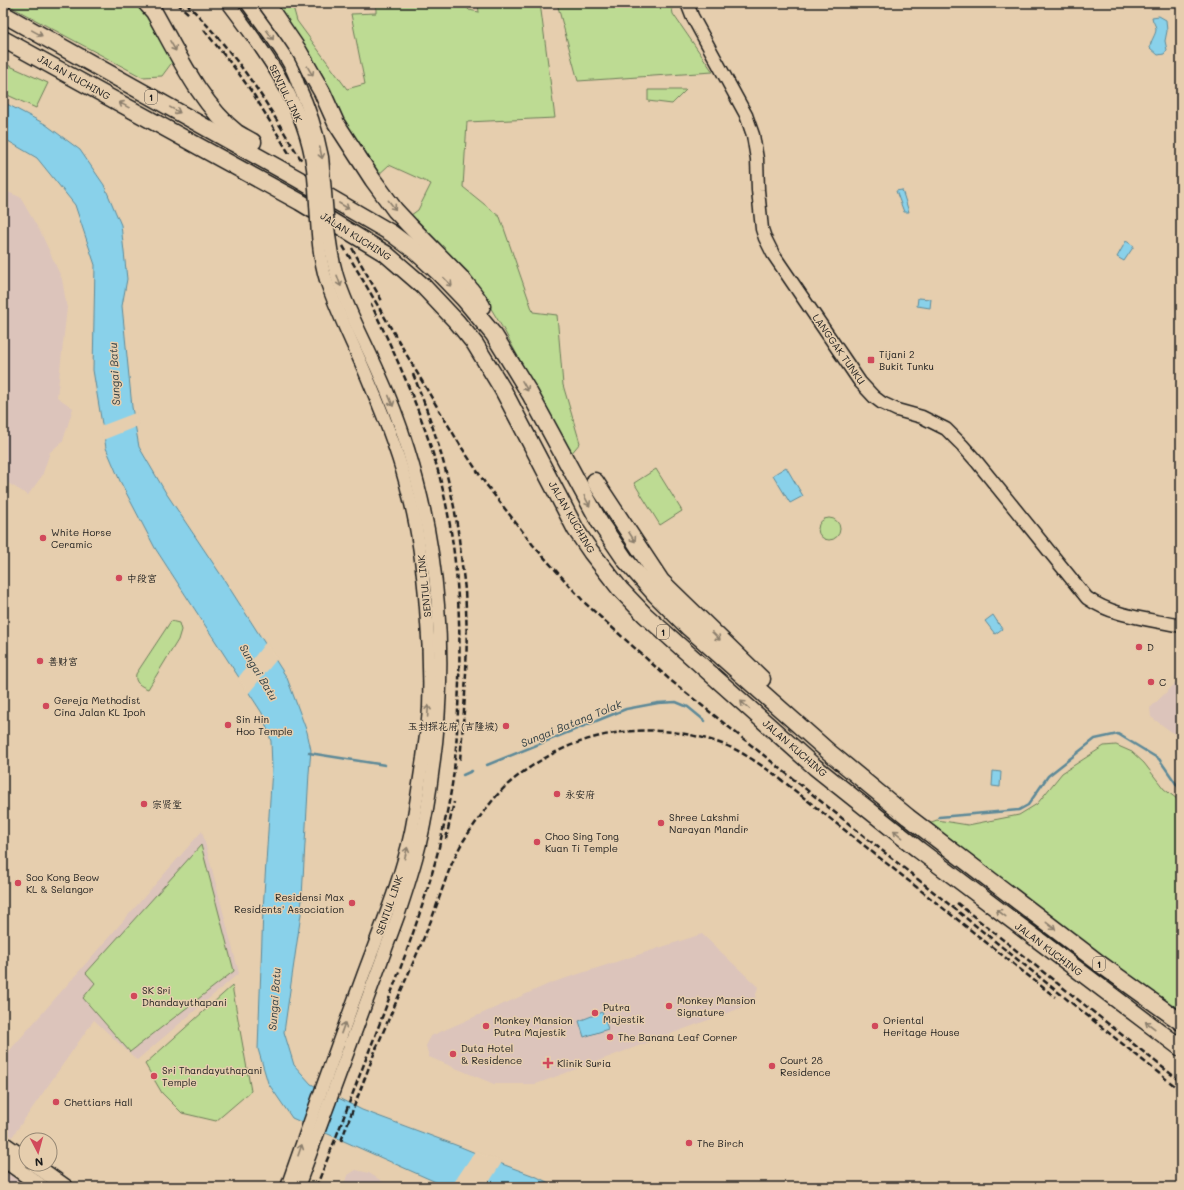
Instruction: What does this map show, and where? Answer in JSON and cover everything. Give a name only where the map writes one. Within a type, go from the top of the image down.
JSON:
[{"type":"highway","points":[[146,3],[154,12],[196,86],[221,117],[238,133],[283,160],[291,168],[298,179]]},
{"type":"highway","points":[[266,3],[298,50],[322,92],[336,123],[373,180],[395,210],[463,280],[484,310],[486,324]]},
{"type":"highway","name":"JALAN KUCHING","points":[[3,14],[298,179],[391,233],[415,251],[464,298],[498,341],[526,388],[600,523],[626,561],[655,594],[689,628],[829,752],[908,817],[1103,966],[1181,1022]]},
{"type":"highway","name":"JALAN KUCHING","points":[[3,39],[300,202],[376,247],[394,260],[438,301],[475,344],[503,390],[576,530],[620,589],[644,615],[815,767],[919,850],[1181,1048]]},
{"type":"highway","points":[[3,51],[37,65],[67,74]]},
{"type":"highway","points":[[595,481],[661,581],[751,668],[829,752]]},
{"type":"main road","name":"SENTUL LINK","points":[[228,3],[265,52],[283,83],[297,110],[308,142],[313,168],[318,239],[324,272],[333,301],[370,384],[398,453],[416,524],[424,578],[430,657],[429,712],[426,736],[411,832],[405,855],[396,886],[328,1068],[287,1187]]},
{"type":"main road","name":"SENTUL LINK","points":[[247,3],[287,60],[305,99],[313,121],[322,158],[334,266],[348,305],[394,410],[408,448],[420,490],[427,522],[431,551],[440,637],[441,682],[437,736],[430,791],[421,840],[398,916],[298,1187]]},
{"type":"main road","name":"LANGGAK TUNKU","points":[[687,3],[692,16],[746,115],[754,135],[762,229],[765,238],[773,254],[860,382],[882,403],[897,410],[922,417],[946,429],[977,462],[1087,598],[1096,604],[1125,614],[1181,626]]},
{"type":"main road","points":[[3,1143],[18,1153]]},
{"type":"main road","points":[[3,1159],[42,1187]]},
{"type":"main road","points":[[45,1172],[66,1187]]},
{"type":"shaded area","points":[[3,190],[20,197],[42,235],[62,279],[67,308],[57,397],[73,408],[63,441],[50,452],[42,476],[28,495],[3,480]]},
{"type":"shaded area","points":[[1179,680],[1181,681],[1181,738],[1151,717],[1150,708]]},
{"type":"shaded area","name":"SK Sri Dhandayuthapani","points":[[202,831],[239,973],[137,1060],[94,1020],[12,1137],[3,1130],[3,1058]]},
{"type":"shaded area","name":"Putra Majestik","points":[[702,934],[758,987],[754,1003],[536,1084],[494,1084],[429,1057],[426,1046],[431,1036],[551,983]]},
{"type":"shaded area","points":[[3,1170],[27,1187],[3,1187]]},
{"type":"shaded area","points":[[356,1170],[369,1173],[391,1187],[342,1187],[348,1175]]},
{"type":"green space","points":[[4,3],[138,3],[143,8],[176,57],[162,76],[142,77]]},
{"type":"green space","points":[[275,3],[292,3],[297,21],[347,89],[365,84],[351,14],[376,13],[376,3],[462,3],[469,10],[479,12],[478,3],[540,3],[555,118],[467,122],[463,187],[500,217],[533,312],[557,315],[563,385],[580,443],[570,455],[505,332],[480,290],[407,218],[418,210],[431,184],[389,165],[376,177]]},
{"type":"green space","points":[[557,3],[671,3],[673,14],[713,72],[578,81]]},
{"type":"green space","points":[[3,63],[48,83],[36,108],[3,93]]},
{"type":"green space","points":[[648,90],[686,90],[672,104],[648,101]]},
{"type":"green space","points":[[656,469],[682,511],[660,525],[634,483]]},
{"type":"green space","points":[[829,518],[833,519],[839,525],[839,533],[833,539],[829,540],[825,539],[819,533],[818,529],[819,525],[825,519]]},
{"type":"green space","points":[[171,621],[179,623],[181,630],[178,640],[148,689],[137,682],[136,674]]},
{"type":"green space","points":[[1116,745],[1132,752],[1144,763],[1164,789],[1181,802],[1181,1014],[926,824],[937,820],[968,825],[1019,815],[1037,804],[1062,773],[1104,746]]},
{"type":"green space","name":"SK Sri Dhandayuthapani","points":[[201,845],[234,971],[130,1052],[83,998],[95,983],[86,973]]},
{"type":"green space","points":[[232,986],[251,1091],[216,1121],[182,1113],[162,1093],[145,1064]]},
{"type":"water","points":[[1159,16],[1166,20],[1167,31],[1165,41],[1167,50],[1164,54],[1158,55],[1150,48],[1156,29],[1152,17]]},
{"type":"water","name":"Sungai Batu","points":[[3,102],[45,124],[80,150],[104,185],[121,225],[127,279],[122,306],[132,407],[139,447],[166,493],[287,678],[307,732],[311,750],[301,914],[284,1032],[294,1065],[311,1084],[362,1110],[537,1177],[557,1187],[447,1187],[292,1118],[268,1083],[258,1049],[263,910],[272,768],[271,741],[262,713],[155,548],[120,481],[106,448],[93,370],[95,265],[75,205],[37,158],[3,138]]},
{"type":"water","points":[[902,190],[909,212],[904,212],[896,191]]},
{"type":"water","points":[[1126,241],[1134,246],[1124,261],[1117,257]]},
{"type":"water","points":[[918,298],[931,299],[930,308],[917,306]]},
{"type":"water","points":[[786,467],[803,496],[790,503],[773,475]]},
{"type":"water","points":[[993,615],[1002,629],[995,634],[985,621]]},
{"type":"water","points":[[993,771],[1001,772],[1000,787],[992,786]]},
{"type":"water","points":[[602,1012],[608,1029],[584,1037],[579,1021]]},
{"type":"pier","points":[[135,413],[138,426],[103,440],[101,426]]},
{"type":"pier","points":[[266,642],[277,659],[248,694],[238,678]]},
{"type":"pier","points":[[475,1151],[502,1162],[486,1187],[451,1187]]},
{"type":"waterway","name":"Sungai Batang Tolak","points":[[487,765],[626,709],[658,703],[676,702],[688,707],[705,721]]},
{"type":"waterway","name":"Sungai Batang Tolak","points":[[939,817],[1019,810],[1028,805],[1048,776],[1095,739],[1118,734],[1159,759],[1181,789]]},
{"type":"waterway","name":"Sungai Batang Tolak","points":[[309,753],[385,765]]},
{"type":"waterway","name":"Sungai Batang Tolak","points":[[463,775],[472,771]]},
{"type":"railway","points":[[177,3],[189,14]]},
{"type":"railway","points":[[186,3],[215,34],[242,68],[302,161]]},
{"type":"railway","points":[[204,30],[254,95],[290,155]]},
{"type":"railway","points":[[343,246],[436,405],[485,483],[533,545],[586,604],[669,679],[1181,1091]]},
{"type":"railway","points":[[352,248],[382,301]]},
{"type":"railway","points":[[316,1187],[410,943],[433,871],[448,809],[457,737],[459,629],[454,549],[450,523],[432,449],[417,407],[371,304]]},
{"type":"railway","points":[[413,374],[442,456],[455,513],[461,555],[465,591],[467,633],[465,697],[460,760]]},
{"type":"railway","points":[[376,1049],[432,918],[454,859],[464,840],[490,804],[507,785],[531,767],[556,752],[583,741],[610,734],[639,731],[667,731],[696,736],[725,745],[751,758],[774,774],[1055,997]]},
{"type":"railway","points":[[446,839],[454,802]]},
{"type":"railway","points":[[957,903],[1181,1082]]},
{"type":"railway","points":[[341,1141],[377,1046]]},
{"type":"place","name":"Tijani 2 Bukit Tunku","points":[[871,360]]},
{"type":"place","name":"White Horse Ceramic","points":[[43,538]]},
{"type":"place","name":"中段宫","points":[[119,578]]},
{"type":"place","name":"D","points":[[1139,647]]},
{"type":"place","name":"善财宫","points":[[40,661]]},
{"type":"place","name":"C","points":[[1151,682]]},
{"type":"place","name":"Gereja Methodist Cina Jalan KL Ipoh","points":[[46,706]]},
{"type":"place","name":"Sin Hin Hoo Temple","points":[[228,725]]},
{"type":"place","name":"玉封探花府 (吉隆坡)","points":[[506,726]]},
{"type":"place","name":"永安府","points":[[557,794]]},
{"type":"place","name":"宗贤堂","points":[[144,804]]},
{"type":"place","name":"Shree Lakshmi Narayan Mandir","points":[[661,823]]},
{"type":"place","name":"Choo Sing Tong Kuan Ti Temple","points":[[537,842]]},
{"type":"place","name":"Soo Kong Beow KL & Selangor","points":[[18,883]]},
{"type":"place","name":"Residensi Max Residents' Association","points":[[352,903]]},
{"type":"place","name":"SK Sri Dhandayuthapani","points":[[134,996]]},
{"type":"place","name":"Monkey Mansion Signature","points":[[669,1006]]},
{"type":"place","name":"Putra Majestik","points":[[595,1013]]},
{"type":"place","name":"Monkey Mansion Putra Majestik","points":[[486,1026]]},
{"type":"place","name":"Oriental Heritage House","points":[[875,1026]]},
{"type":"place","name":"The Banana Leaf Corner","points":[[610,1037]]},
{"type":"place","name":"Duta Hotel & Residence","points":[[453,1054]]},
{"type":"place","name":"Klinik Suria","points":[[548,1063]]},
{"type":"place","name":"Court 28 Residence","points":[[772,1066]]},
{"type":"place","name":"Sri Thandayuthapani Temple","points":[[154,1076]]},
{"type":"place","name":"Chettiars Hall","points":[[56,1102]]},
{"type":"place","name":"The Birch","points":[[689,1143]]}]
